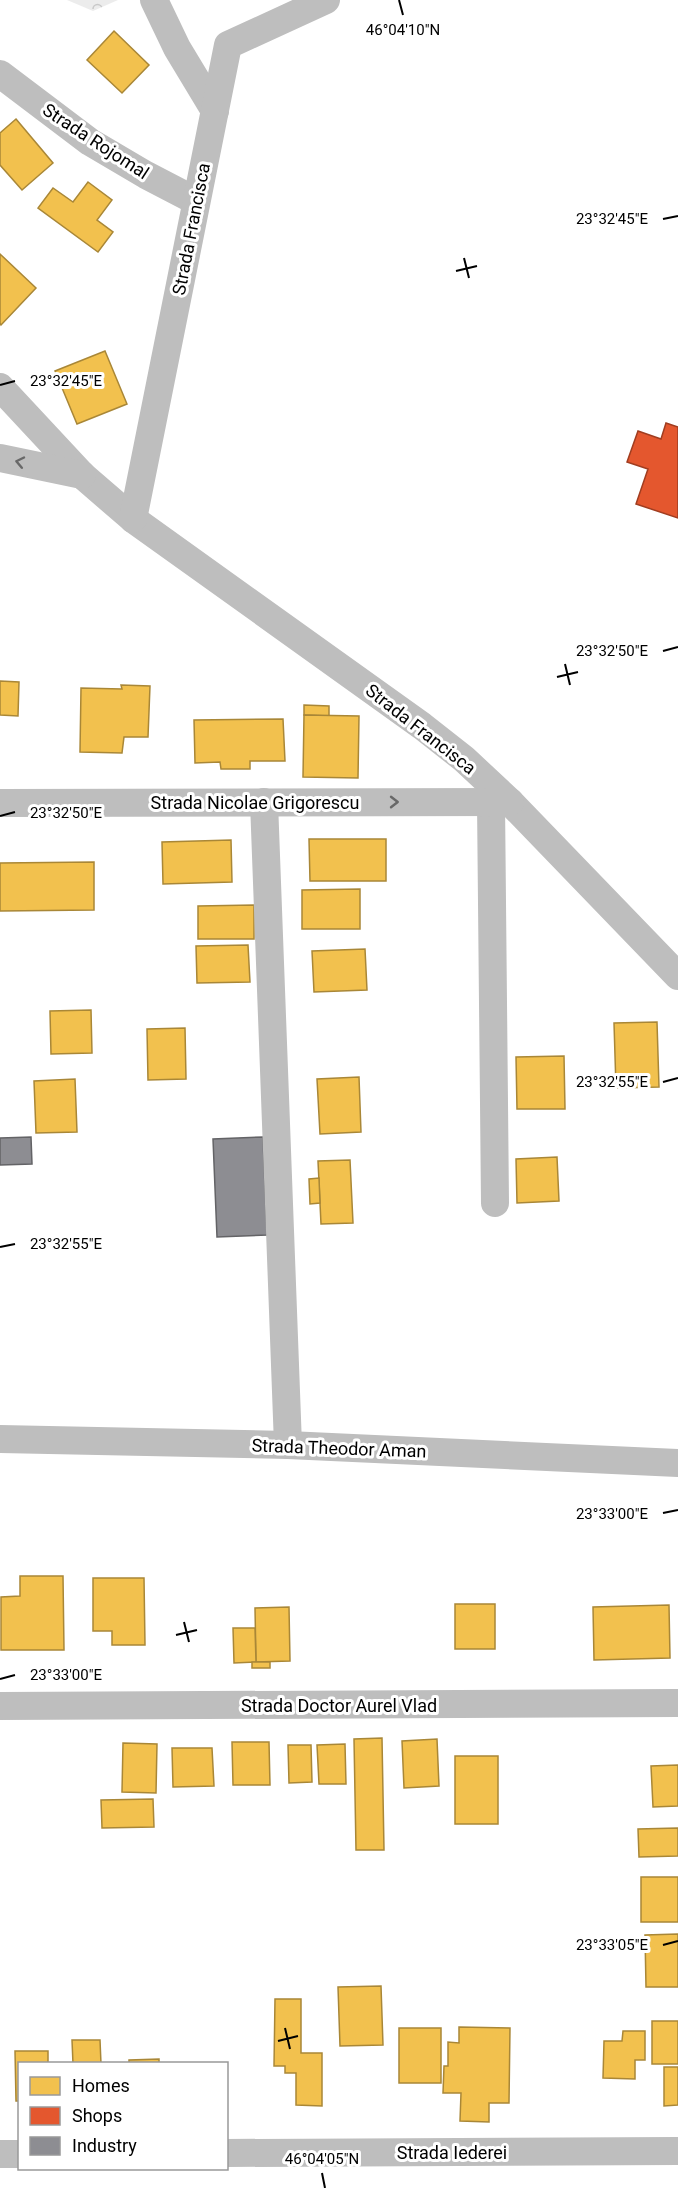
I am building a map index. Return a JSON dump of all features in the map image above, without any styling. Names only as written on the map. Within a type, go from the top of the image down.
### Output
[{"type":"street","points":[[154,0],[177,48],[215,111]]},
{"type":"street","name":"Strada Francisca","points":[[133,519],[228,45],[326,0]]},
{"type":"street","name":"Strada Rojomal","points":[[3,78],[90,142],[196,201]]},
{"type":"street","name":"Strada Francisca","points":[[0,387],[82,475],[133,519],[422,726],[464,759],[501,802],[678,976]]},
{"type":"street","points":[[0,458],[82,475]]},
{"type":"street","points":[[264,802],[288,1445]]},
{"type":"street","points":[[495,1203],[501,802]]},
{"type":"street","name":"Strada Nicolae Grigorescu","points":[[0,803],[501,802]]},
{"type":"street","name":"Strada Theodor Aman","points":[[0,1439],[288,1445],[678,1463]]},
{"type":"street","name":"Strada Doctor Aurel Vlad","points":[[0,1706],[678,1703]]},
{"type":"street","name":"Strada Iederei","points":[[228,2153],[678,2151]]},
{"type":"street","points":[[0,2154],[18,2154]]},
{"type":"green space","points":[[67,0],[118,0],[93,11]]},
{"type":"building: Homes","points":[[114,31],[149,65],[122,93],[87,60]]},
{"type":"building: Homes","points":[[16,119],[53,163],[22,190],[0,165],[0,133]]},
{"type":"building: Homes","points":[[88,182],[112,200],[97,220],[113,232],[98,252],[38,208],[53,188],[73,202]]},
{"type":"building: Homes","points":[[0,254],[36,288],[1,325],[0,323]]},
{"type":"building: Homes","points":[[105,351],[127,404],[77,424],[55,371]]},
{"type":"building: Homes","points":[[0,681],[19,682],[18,716],[0,715]]},
{"type":"building: Homes","points":[[121,685],[150,686],[148,737],[124,737],[122,753],[80,752],[81,688],[122,689]]},
{"type":"building: Homes","points":[[304,705],[329,706],[329,716],[304,715]]},
{"type":"building: Homes","points":[[304,715],[359,716],[358,778],[303,777]]},
{"type":"building: Homes","points":[[283,719],[285,761],[250,761],[250,769],[221,769],[220,762],[195,763],[194,720]]},
{"type":"building: Homes","points":[[309,839],[386,839],[386,881],[310,881]]},
{"type":"building: Homes","points":[[231,840],[232,882],[163,884],[162,842]]},
{"type":"building: Homes","points":[[94,862],[94,910],[0,911],[0,863]]},
{"type":"building: Homes","points":[[360,889],[360,929],[302,929],[302,890]]},
{"type":"building: Homes","points":[[254,905],[254,939],[198,939],[198,906]]},
{"type":"building: Homes","points":[[248,945],[250,982],[197,983],[196,946]]},
{"type":"building: Homes","points":[[365,949],[367,990],[314,992],[312,951]]},
{"type":"building: Homes","points":[[91,1010],[92,1053],[51,1054],[50,1011]]},
{"type":"building: Homes","points":[[657,1022],[659,1087],[616,1088],[614,1023]]},
{"type":"building: Homes","points":[[185,1028],[186,1079],[148,1080],[147,1029]]},
{"type":"building: Homes","points":[[564,1056],[565,1109],[517,1109],[516,1057]]},
{"type":"building: Homes","points":[[359,1077],[361,1132],[320,1134],[317,1079]]},
{"type":"building: Homes","points":[[75,1079],[77,1132],[36,1133],[34,1081]]},
{"type":"building: Homes","points":[[557,1157],[559,1201],[517,1203],[516,1159]]},
{"type":"building: Homes","points":[[350,1160],[353,1223],[321,1224],[318,1161]]},
{"type":"building: Homes","points":[[319,1178],[320,1203],[310,1204],[309,1179]]},
{"type":"building: Homes","points":[[20,1576],[63,1576],[64,1650],[1,1650],[1,1597],[20,1596]]},
{"type":"building: Homes","points":[[93,1578],[144,1578],[145,1645],[112,1645],[112,1631],[93,1631]]},
{"type":"building: Homes","points":[[455,1604],[495,1604],[495,1649],[455,1649]]},
{"type":"building: Homes","points":[[669,1605],[670,1658],[594,1660],[593,1607]]},
{"type":"building: Homes","points":[[289,1607],[290,1661],[256,1662],[255,1608]]},
{"type":"building: Homes","points":[[233,1628],[255,1628],[256,1662],[234,1663]]},
{"type":"building: Homes","points":[[252,1662],[270,1662],[270,1668],[252,1668]]},
{"type":"building: Homes","points":[[382,1738],[384,1850],[356,1850],[354,1739]]},
{"type":"building: Homes","points":[[437,1739],[439,1786],[404,1788],[402,1741]]},
{"type":"building: Homes","points":[[232,1742],[269,1742],[270,1785],[233,1785]]},
{"type":"building: Homes","points":[[123,1743],[157,1744],[156,1793],[122,1792]]},
{"type":"building: Homes","points":[[345,1744],[346,1784],[319,1784],[317,1745]]},
{"type":"building: Homes","points":[[288,1745],[311,1745],[312,1782],[289,1783]]},
{"type":"building: Homes","points":[[172,1748],[212,1748],[214,1786],[173,1787]]},
{"type":"building: Homes","points":[[455,1756],[498,1756],[498,1824],[455,1824]]},
{"type":"building: Homes","points":[[678,1765],[678,1806],[653,1807],[651,1766]]},
{"type":"building: Homes","points":[[153,1799],[154,1827],[102,1828],[101,1800]]},
{"type":"building: Homes","points":[[678,1828],[678,1856],[639,1857],[638,1829]]},
{"type":"building: Homes","points":[[641,1877],[678,1877],[678,1922],[641,1922]]},
{"type":"building: Homes","points":[[678,1934],[678,1987],[646,1987],[645,1935]]},
{"type":"building: Homes","points":[[381,1986],[383,2045],[340,2046],[338,1987]]},
{"type":"building: Homes","points":[[275,1999],[301,1999],[301,2053],[322,2053],[322,2106],[296,2105],[296,2073],[285,2073],[285,2066],[274,2066]]},
{"type":"building: Homes","points":[[652,2021],[678,2021],[678,2064],[652,2064]]},
{"type":"building: Homes","points":[[459,2027],[510,2028],[509,2103],[489,2103],[489,2122],[460,2121],[461,2093],[443,2093],[444,2066],[448,2066],[448,2042],[459,2043]]},
{"type":"building: Homes","points":[[399,2028],[441,2028],[441,2083],[399,2083]]},
{"type":"building: Homes","points":[[623,2031],[645,2031],[645,2060],[635,2060],[635,2079],[603,2078],[604,2041],[622,2041]]},
{"type":"building: Homes","points":[[72,2040],[100,2040],[101,2062],[73,2062]]},
{"type":"building: Homes","points":[[15,2051],[48,2051],[48,2062],[18,2062],[18,2101],[16,2101]]},
{"type":"building: Homes","points":[[159,2059],[159,2062],[129,2062],[129,2060]]},
{"type":"building: Homes","points":[[664,2067],[678,2067],[678,2105],[664,2106]]},
{"type":"building: Shops","points":[[666,423],[678,427],[678,518],[636,504],[648,469],[627,462],[638,431],[661,439]]},
{"type":"building: Industry","points":[[31,1137],[32,1164],[0,1165],[0,1138]]},
{"type":"building: Industry","points":[[263,1137],[267,1235],[217,1237],[213,1139]]}]
